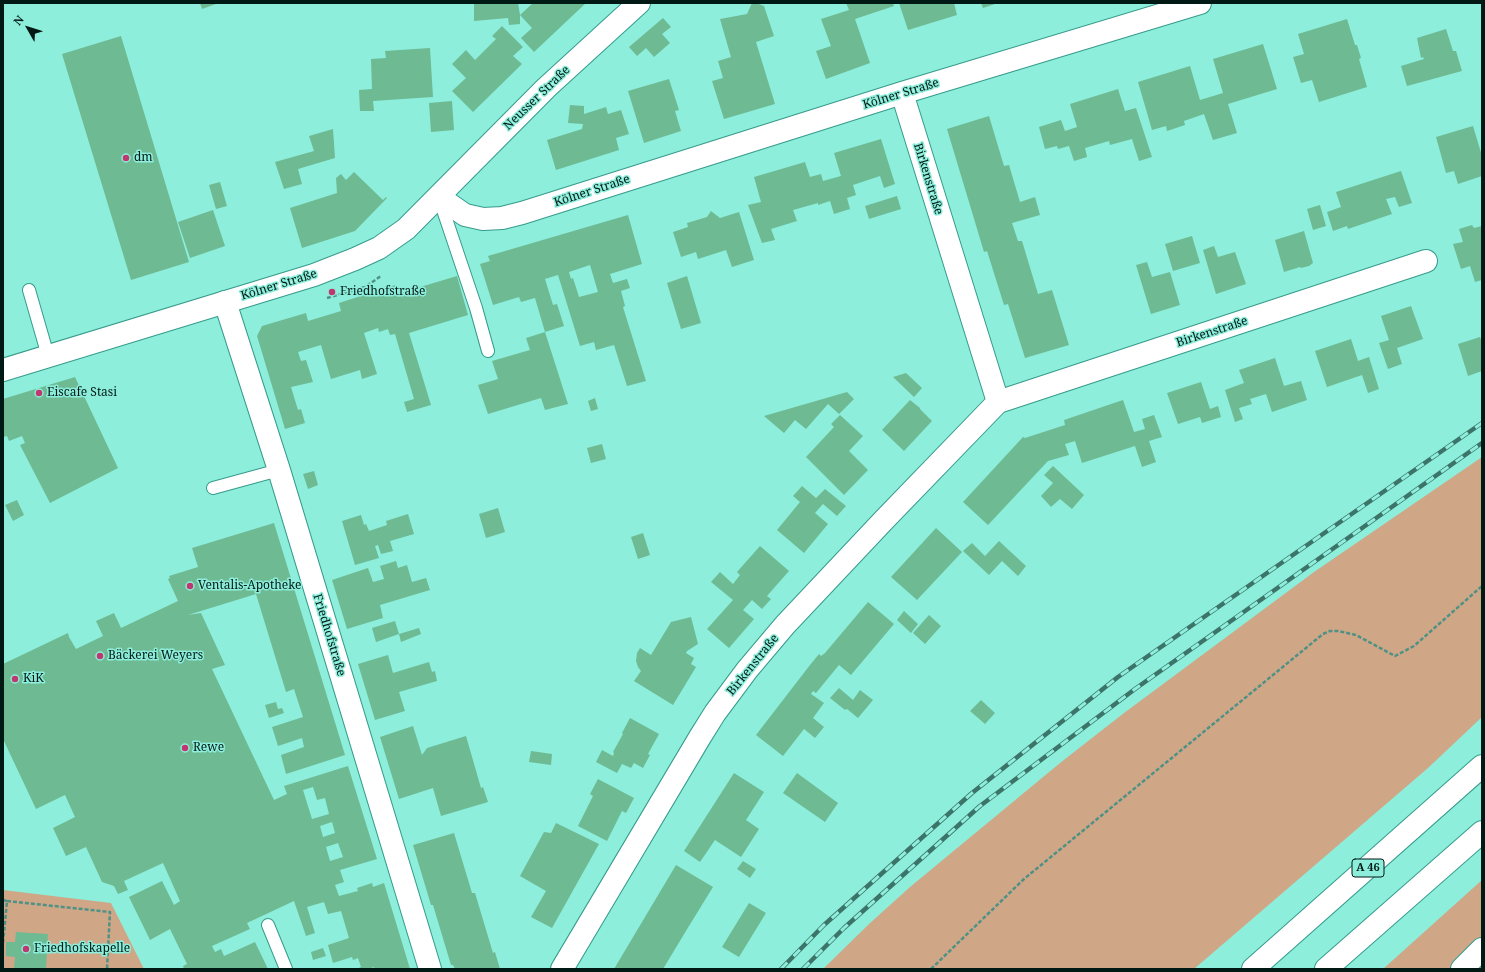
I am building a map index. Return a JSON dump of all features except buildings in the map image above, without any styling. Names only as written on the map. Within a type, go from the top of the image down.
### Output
[{"type":"main road","name":"Neusser Straße","points":[[439,197],[546,88],[639,3]]},
{"type":"main road","name":"Kölner Straße","points":[[3,370],[314,275],[370,252],[406,229],[439,197],[465,215],[483,219],[502,218],[522,213],[902,93],[1200,3]]},
{"type":"main road","name":"Birkenstraße","points":[[902,93],[998,402]]},
{"type":"main road","name":"Birkenstraße","points":[[562,969],[700,737],[747,670],[785,625],[998,402],[1426,262]]},
{"type":"main road","name":"Friedhofstraße","points":[[225,302],[279,470],[430,969]]},
{"type":"main road","name":"A 46","points":[[1252,969],[1482,766]]},
{"type":"main road","points":[[1326,969],[1482,832]]},
{"type":"main road","points":[[1462,969],[1482,950]]},
{"type":"lane","points":[[439,197],[476,308],[488,351]]},
{"type":"lane","points":[[29,290],[48,356]]},
{"type":"lane","points":[[213,488],[279,470]]},
{"type":"lane","points":[[268,925],[286,969]]},
{"type":"path","points":[[932,969],[1024,879],[1323,634],[1330,631],[1338,631],[1356,635],[1396,656],[1414,646],[1482,586]]},
{"type":"path","points":[[3,900],[110,912],[107,969]]},
{"type":"path","points":[[3,943],[7,901]]},
{"type":"shaded area","points":[[1482,457],[1482,717],[1428,768],[1194,969],[823,969],[910,887],[1060,763],[1124,713],[1314,572]]},
{"type":"shaded area","points":[[1482,880],[1482,969],[1383,969]]},
{"type":"shaded area","points":[[3,890],[111,903],[144,969],[3,969]]},
{"type":"railway","points":[[781,969],[824,925],[972,793],[1118,677],[1482,423]]},
{"type":"railway","points":[[803,969],[844,928],[980,806],[1135,689],[1482,443]]},
{"type":"place","name":"dm","points":[[126,158]]},
{"type":"place","name":"Friedhofstraße","points":[[332,292]]},
{"type":"place","name":"Eiscafe Stasi","points":[[39,393]]},
{"type":"place","name":"Ventalis-Apotheke","points":[[190,586]]},
{"type":"place","name":"Bäckerei Weyers","points":[[100,656]]},
{"type":"place","name":"KiK","points":[[15,679]]},
{"type":"place","name":"Rewe","points":[[185,748]]},
{"type":"place","name":"Friedhofskapelle","points":[[26,949]]}]
